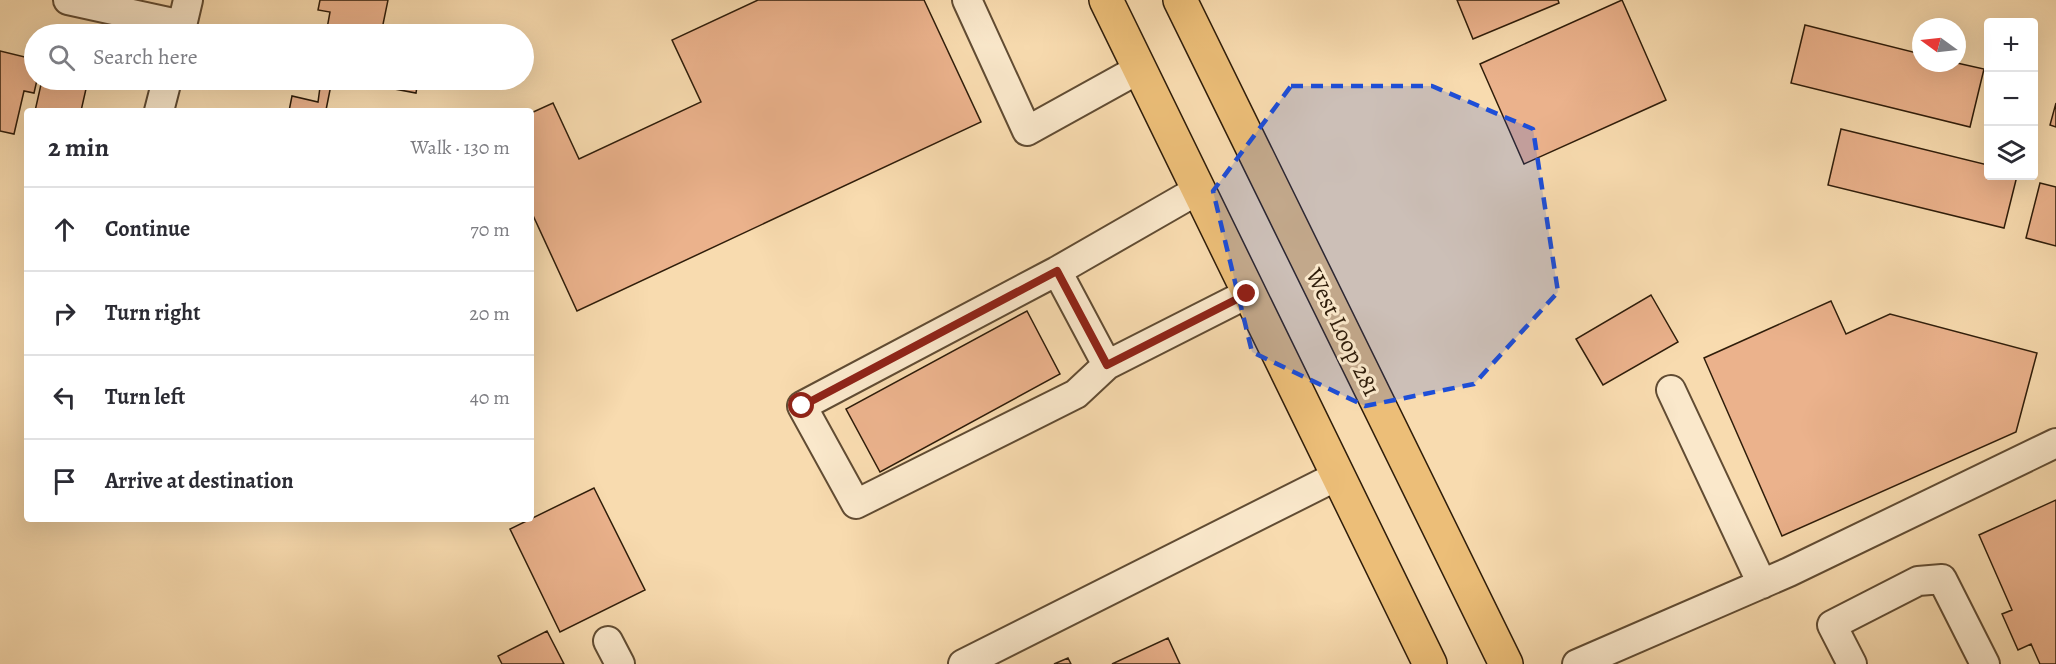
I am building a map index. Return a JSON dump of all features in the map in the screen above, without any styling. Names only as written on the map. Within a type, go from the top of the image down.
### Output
[{"type":"highway","points":[[1106,0],[1247,294],[1430,664]]},
{"type":"highway","name":"West Loop 281","points":[[1180,0],[1506,664]]},
{"type":"street","points":[[68,0],[183,20]]},
{"type":"street","points":[[967,0],[1027,131],[1139,69]]},
{"type":"street","points":[[160,108],[164,90]]},
{"type":"street","points":[[1198,190],[1057,271],[802,406],[856,504],[1076,394],[1107,365],[1247,294]]},
{"type":"street","points":[[1057,271],[1107,365]]},
{"type":"street","points":[[1671,390],[1762,584]]},
{"type":"street","points":[[1577,664],[1762,584],[2056,443]]},
{"type":"street","points":[[963,664],[1337,476]]},
{"type":"street","points":[[1852,664],[1832,625],[1918,581],[1942,579],[1985,664]]},
{"type":"highlighted area","points":[[1291,86],[1432,86],[1533,129],[1558,292],[1474,384],[1365,406],[1252,352],[1213,191]]},
{"type":"building","points":[[320,0],[388,0],[383,24],[328,24],[330,12],[318,10]]},
{"type":"building","points":[[758,0],[924,0],[981,122],[577,311],[534,218],[534,112],[553,103],[579,159],[701,102],[672,40]]},
{"type":"building","points":[[1457,0],[1558,0],[1559,3],[1473,39]]},
{"type":"building","points":[[1622,0],[1666,100],[1524,164],[1480,64]]},
{"type":"building","points":[[1805,25],[1912,52],[1912,72],[1966,72],[1966,65],[1984,69],[1970,127],[1791,83]]},
{"type":"building","points":[[0,51],[24,57],[24,90],[35,90],[34,93],[24,91],[14,134],[0,131]]},
{"type":"building","points":[[40,90],[86,90],[82,108],[36,108]]},
{"type":"building","points":[[320,90],[330,90],[326,108],[290,108],[292,96],[318,102]]},
{"type":"building","points":[[400,90],[416,90],[416,93]]},
{"type":"building","points":[[2056,103],[2056,127],[2050,125]]},
{"type":"building","points":[[1841,129],[1984,164],[1984,180],[2016,180],[2004,228],[1828,185]]},
{"type":"building","points":[[2040,183],[2056,187],[2056,246],[2026,238]]},
{"type":"building","points":[[1651,295],[1678,342],[1603,385],[1576,339]]},
{"type":"building","points":[[1831,301],[1846,334],[1890,314],[2037,353],[2016,432],[1782,536],[1704,358]]},
{"type":"building","points":[[1027,311],[1060,374],[880,472],[846,409]]},
{"type":"building","points":[[594,488],[645,590],[560,632],[510,529],[524,522],[534,522],[534,517]]},
{"type":"building","points":[[2056,500],[2056,664],[2040,664],[2031,644],[2018,650],[2002,614],[2012,610],[1979,535]]},
{"type":"building","points":[[547,631],[564,664],[502,664],[498,656]]},
{"type":"building","points":[[1168,638],[1180,664],[1112,664]]},
{"type":"building","points":[[1068,658],[1071,664],[1054,664]]},
{"type":"route","points":[[802,406],[1057,271],[1107,365],[1247,294]]}]
